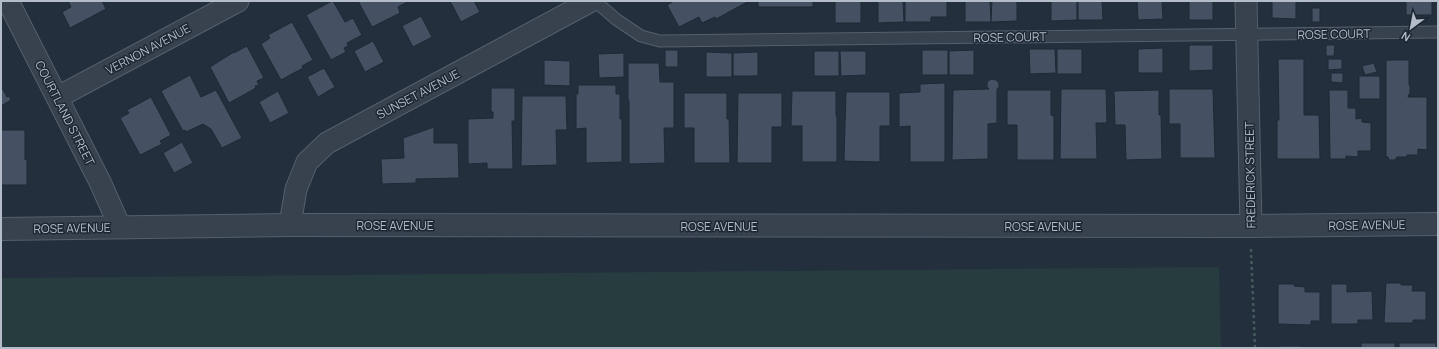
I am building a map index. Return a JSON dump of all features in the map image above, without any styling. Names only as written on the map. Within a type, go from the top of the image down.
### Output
[{"type":"street","name":"VERNON AVENUE","points":[[58,98],[238,1]]},
{"type":"street","name":"SUNSET AVENUE","points":[[290,225],[296,189],[308,162],[327,143],[591,1]]},
{"type":"street","name":"FREDERICK STREET","points":[[1246,1],[1251,226]]},
{"type":"street","name":"COURTLAND STREET","points":[[7,9],[58,98],[100,182],[120,227]]},
{"type":"street","name":"ROSE AVENUE","points":[[1,229],[290,225],[1251,226],[1438,224]]},
{"type":"lane","name":"ROSE COURT","points":[[595,1],[617,20],[641,36],[660,41],[1438,32]]},
{"type":"path","name":"FREDERICK STREET","points":[[1251,226],[1251,270],[1255,348]]},
{"type":"green space","points":[[1219,267],[1221,348],[1,348],[1,278]]},
{"type":"building","points":[[68,1],[102,1],[106,9],[70,28],[62,12],[71,7]]},
{"type":"building","points":[[332,1],[345,22],[353,18],[362,35],[347,43],[348,46],[344,48],[346,52],[331,60],[306,15]]},
{"type":"building","points":[[358,1],[407,2],[398,7],[400,13],[372,27]]},
{"type":"building","points":[[450,1],[474,1],[480,12],[461,22]]},
{"type":"building","points":[[674,1],[749,1],[716,19],[715,17],[702,23],[699,17],[679,27],[667,5]]},
{"type":"building","points":[[758,1],[813,1],[813,7],[758,7]]},
{"type":"building","points":[[835,1],[861,1],[861,23],[835,23]]},
{"type":"building","points":[[878,1],[903,1],[904,22],[878,23]]},
{"type":"building","points":[[905,1],[947,1],[947,17],[931,17],[931,22],[905,22]]},
{"type":"building","points":[[965,1],[990,1],[991,22],[965,22]]},
{"type":"building","points":[[992,1],[1017,1],[1017,21],[991,22]]},
{"type":"building","points":[[1051,1],[1077,1],[1077,20],[1051,21]]},
{"type":"building","points":[[1078,1],[1102,1],[1103,20],[1078,20]]},
{"type":"building","points":[[1137,1],[1162,1],[1163,19],[1138,20]]},
{"type":"building","points":[[1189,1],[1213,1],[1213,20],[1189,20]]},
{"type":"building","points":[[1272,1],[1296,1],[1296,19],[1272,18]]},
{"type":"building","points":[[1406,1],[1432,1],[1432,15],[1406,15]]},
{"type":"building","points":[[1312,8],[1320,8],[1320,22],[1312,22]]},
{"type":"building","points":[[421,16],[432,37],[413,47],[402,26]]},
{"type":"building","points":[[292,22],[313,60],[302,66],[303,68],[281,80],[261,44],[270,38],[268,35]]},
{"type":"building","points":[[373,41],[384,62],[365,72],[354,51]]},
{"type":"building","points":[[1189,45],[1213,45],[1213,70],[1189,71]]},
{"type":"building","points":[[1326,45],[1335,45],[1334,56],[1326,56]]},
{"type":"building","points":[[247,46],[264,78],[257,81],[259,85],[255,86],[256,88],[229,103],[210,67]]},
{"type":"building","points":[[1163,48],[1163,73],[1138,73],[1138,49]]},
{"type":"building","points":[[1029,49],[1055,49],[1056,73],[1030,74]]},
{"type":"building","points":[[1057,49],[1082,49],[1082,74],[1057,74]]},
{"type":"building","points":[[665,50],[678,50],[678,67],[665,67]]},
{"type":"building","points":[[922,50],[948,50],[948,75],[922,75]]},
{"type":"building","points":[[974,50],[974,75],[949,75],[949,51]]},
{"type":"building","points":[[814,51],[839,51],[839,76],[814,76]]},
{"type":"building","points":[[840,51],[866,51],[866,75],[841,76]]},
{"type":"building","points":[[706,52],[732,53],[732,77],[706,77]]},
{"type":"building","points":[[758,52],[758,76],[733,76],[733,53]]},
{"type":"building","points":[[624,53],[624,77],[599,78],[598,54]]},
{"type":"building","points":[[1278,59],[1304,59],[1304,115],[1319,115],[1320,159],[1277,159],[1277,120],[1279,120]]},
{"type":"building","points":[[1328,59],[1342,59],[1342,69],[1328,70]]},
{"type":"building","points":[[544,60],[570,61],[570,86],[544,85]]},
{"type":"building","points":[[1386,60],[1409,60],[1410,94],[1408,97],[1427,97],[1427,150],[1418,149],[1418,155],[1397,157],[1395,160],[1389,160],[1388,157],[1386,157]]},
{"type":"building","points":[[628,63],[659,63],[660,82],[674,82],[674,128],[664,128],[665,163],[629,164]]},
{"type":"building","points":[[1374,63],[1377,72],[1365,75],[1362,66]]},
{"type":"building","points":[[324,68],[335,87],[318,97],[307,77]]},
{"type":"building","points":[[1331,73],[1343,73],[1343,83],[1331,82]]},
{"type":"building","points":[[190,75],[201,97],[216,90],[242,138],[222,148],[211,129],[203,124],[186,132],[185,130],[183,131],[161,91]]},
{"type":"building","points":[[1359,76],[1380,76],[1380,99],[1359,99]]},
{"type":"building","points":[[991,79],[996,80],[999,83],[999,88],[997,89],[997,123],[988,124],[988,159],[952,160],[953,90],[989,89],[987,87],[987,82]]},
{"type":"building","points":[[945,83],[945,162],[910,162],[910,126],[899,127],[899,93],[920,92],[920,84]]},
{"type":"building","points":[[578,85],[616,85],[616,94],[620,94],[620,119],[622,119],[622,162],[586,163],[586,128],[576,129],[576,94],[578,94]]},
{"type":"building","points":[[1,86],[7,97],[9,96],[11,100],[1,106]]},
{"type":"building","points":[[491,88],[515,88],[515,121],[512,121],[513,169],[487,169],[487,163],[468,164],[468,119],[493,118],[493,112],[491,112]]},
{"type":"building","points":[[1061,89],[1106,89],[1107,123],[1096,123],[1097,159],[1060,159]]},
{"type":"building","points":[[1169,89],[1213,89],[1215,158],[1180,158],[1180,124],[1169,124]]},
{"type":"building","points":[[1007,90],[1051,90],[1051,115],[1054,116],[1054,160],[1017,160],[1017,125],[1007,125]]},
{"type":"building","points":[[1159,90],[1162,159],[1126,160],[1125,125],[1115,125],[1114,91]]},
{"type":"building","points":[[1329,90],[1348,90],[1348,108],[1356,108],[1356,119],[1362,118],[1362,122],[1371,123],[1371,151],[1358,151],[1358,157],[1346,156],[1346,159],[1330,159]]},
{"type":"building","points":[[278,91],[289,113],[270,123],[259,102]]},
{"type":"building","points":[[792,91],[836,91],[837,162],[802,162],[802,126],[791,126]]},
{"type":"building","points":[[846,92],[890,92],[890,126],[880,126],[880,162],[844,161]]},
{"type":"building","points":[[684,93],[727,93],[730,163],[694,163],[694,128],[684,128]]},
{"type":"building","points":[[738,93],[782,93],[782,127],[772,127],[772,163],[737,163]]},
{"type":"building","points":[[522,96],[566,96],[567,130],[556,130],[557,165],[521,166]]},
{"type":"building","points":[[151,97],[171,135],[160,141],[162,144],[140,155],[120,118],[129,113],[127,110]]},
{"type":"building","points":[[434,127],[434,143],[458,143],[459,178],[416,179],[416,183],[382,184],[381,159],[404,158],[403,138]]},
{"type":"building","points":[[1,130],[25,130],[27,185],[1,185]]},
{"type":"building","points":[[182,142],[193,163],[174,173],[163,153]]},
{"type":"building","points":[[1386,283],[1413,285],[1412,291],[1426,291],[1426,320],[1413,320],[1413,323],[1384,323]]},
{"type":"building","points":[[1278,284],[1295,284],[1294,286],[1305,287],[1305,292],[1320,292],[1320,321],[1311,321],[1311,325],[1278,324]]},
{"type":"building","points":[[1331,284],[1347,284],[1347,292],[1372,291],[1373,320],[1358,320],[1358,324],[1331,324]]},
{"type":"building","points":[[1361,343],[1395,343],[1395,348],[1361,348]]},
{"type":"building","points":[[1399,343],[1436,343],[1436,348],[1399,348]]},
{"type":"building","points":[[1279,346],[1302,346],[1302,348],[1279,348]]}]
